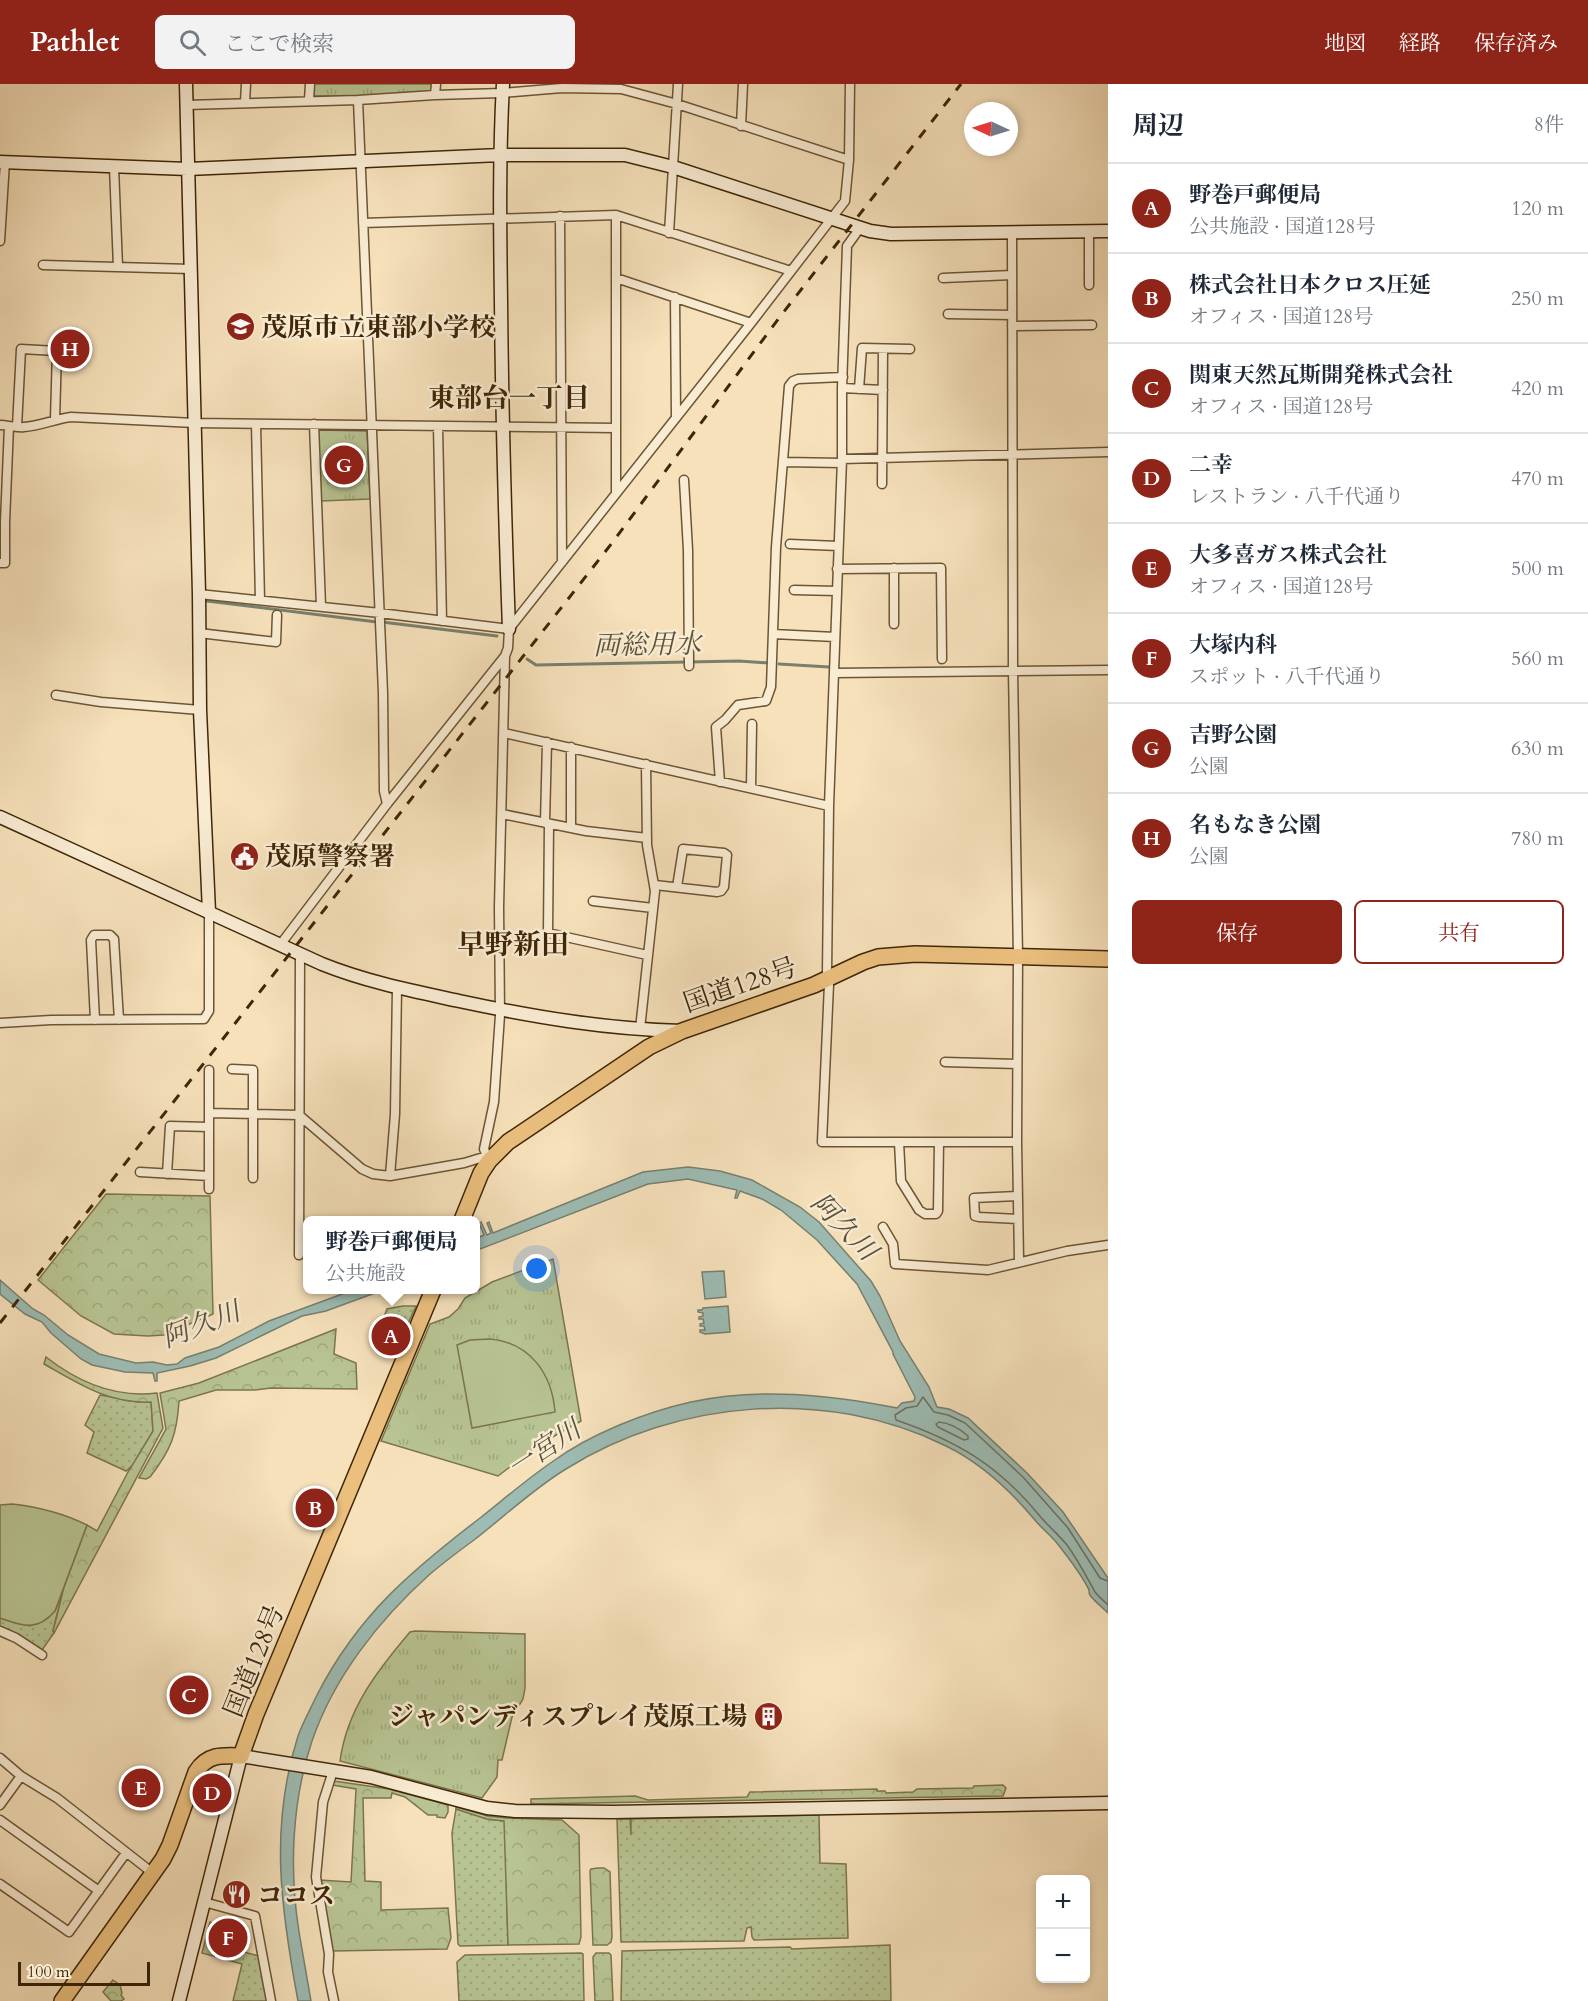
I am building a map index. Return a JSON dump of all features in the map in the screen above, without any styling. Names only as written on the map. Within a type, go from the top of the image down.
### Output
[{"type":"highway","name":"国道128号","points":[[464,1216],[488,1159],[508,1142],[649,1047],[682,1031],[799,990],[856,964],[878,957],[896,955],[1018,956],[1108,959]]},
{"type":"highway","name":"国道128号","points":[[62,2001],[154,1874],[171,1845],[196,1772],[202,1763],[217,1756],[242,1756],[256,1714],[431,1294]]},
{"type":"street","points":[[0,1023],[201,1020],[207,1016],[209,1011],[209,912],[200,710],[186,84]]},
{"type":"street","points":[[245,102],[246,84]]},
{"type":"street","points":[[309,100],[310,84]]},
{"type":"street","points":[[435,94],[436,84]]},
{"type":"street","points":[[669,233],[678,84]]},
{"type":"street","points":[[741,126],[743,84]]},
{"type":"street","points":[[508,629],[845,201],[849,160],[850,84]]},
{"type":"street","points":[[186,105],[358,99],[562,86],[621,86],[849,160]]},
{"type":"street","points":[[280,945],[387,804],[505,656],[508,648],[502,426],[500,219],[503,89]]},
{"type":"street","points":[[358,99],[380,612],[384,791],[387,804]]},
{"type":"street","points":[[0,241],[2,162],[188,169],[500,155],[625,155],[673,167],[860,228],[891,234],[1108,231]]},
{"type":"street","points":[[114,167],[118,267]]},
{"type":"street","points":[[363,223],[616,215],[791,271]]},
{"type":"street","points":[[616,215],[616,493]]},
{"type":"street","points":[[560,216],[562,562]]},
{"type":"street","points":[[860,228],[847,246],[842,461],[829,806],[828,978],[822,1142],[1017,1142]]},
{"type":"street","points":[[1089,231],[1089,285]]},
{"type":"street","points":[[1012,232],[1013,671],[1018,956],[1019,1261]]},
{"type":"street","points":[[43,265],[191,270]]},
{"type":"street","points":[[943,278],[1012,275]]},
{"type":"street","points":[[616,278],[751,323]]},
{"type":"street","points":[[675,297],[676,417]]},
{"type":"street","points":[[948,314],[1012,315]]},
{"type":"street","points":[[1012,326],[1092,325]]},
{"type":"street","points":[[859,389],[862,348],[910,349]]},
{"type":"street","points":[[0,563],[5,563],[2,522],[9,426],[21,349],[57,351],[55,419]]},
{"type":"street","points":[[882,484],[883,349]]},
{"type":"street","points":[[720,782],[716,727],[738,705],[766,701],[771,687],[780,485],[784,462],[789,386],[793,381],[798,380],[843,377]]},
{"type":"street","points":[[842,388],[883,390]]},
{"type":"street","points":[[9,426],[45,423],[71,417],[195,423],[616,428]]},
{"type":"street","points":[[256,424],[260,600]]},
{"type":"street","points":[[314,424],[321,606]]},
{"type":"street","points":[[438,426],[442,621]]},
{"type":"street","points":[[784,462],[842,461],[882,457],[1108,452]]},
{"type":"street","points":[[684,480],[688,550],[689,663]]},
{"type":"street","points":[[790,544],[838,546]]},
{"type":"street","points":[[837,568],[941,568],[942,659]]},
{"type":"street","points":[[894,568],[894,624]]},
{"type":"street","points":[[794,590],[837,591]]},
{"type":"street","points":[[199,594],[380,612],[508,629]]},
{"type":"street","points":[[199,633],[276,642],[277,615]]},
{"type":"street","points":[[773,634],[835,637]]},
{"type":"street","points":[[209,1113],[299,1115],[362,1169],[373,1174],[390,1176],[488,1159],[484,1149],[494,1102],[500,1010],[499,907],[505,656]]},
{"type":"street","points":[[834,673],[1108,670]]},
{"type":"street","points":[[57,695],[111,703],[200,710]]},
{"type":"street","points":[[751,788],[752,724]]},
{"type":"street","points":[[504,733],[829,806]]},
{"type":"street","points":[[547,742],[548,933],[647,955]]},
{"type":"street","points":[[570,828],[572,747]]},
{"type":"street","points":[[640,1029],[655,885],[647,838],[646,764]]},
{"type":"street","points":[[502,814],[570,828],[647,838]]},
{"type":"street","points":[[0,817],[346,974],[397,988],[548,1019],[682,1031]]},
{"type":"street","points":[[655,885],[677,887],[721,891],[724,886],[727,855],[683,849],[677,887]]},
{"type":"street","points":[[593,901],[653,908]]},
{"type":"street","points":[[94,1020],[91,940],[94,935],[110,935],[114,939],[118,1020]]},
{"type":"street","points":[[299,1255],[300,954]]},
{"type":"street","points":[[390,1176],[395,1114],[397,988]]},
{"type":"street","points":[[945,1062],[1017,1064]]},
{"type":"street","points":[[232,1069],[253,1070],[253,1178]]},
{"type":"street","points":[[209,1070],[209,1189]]},
{"type":"street","points":[[167,1174],[170,1126],[209,1127]]},
{"type":"street","points":[[899,1142],[901,1181],[919,1210],[925,1214],[936,1214],[938,1210],[939,1142]]},
{"type":"street","points":[[140,1172],[210,1176]]},
{"type":"street","points":[[1017,1196],[974,1198],[975,1216],[979,1218],[1018,1219]]},
{"type":"street","points":[[883,1227],[894,1244],[894,1269],[988,1270],[1067,1251],[1108,1245]]},
{"type":"street","points":[[0,1630],[42,1655]]},
{"type":"street","points":[[178,2001],[242,1756],[380,1779],[487,1808],[526,1812],[1108,1803]]},
{"type":"street","points":[[0,1758],[21,1776],[57,1798],[154,1874]]},
{"type":"street","points":[[331,1770],[323,1802],[316,1877],[329,1954],[328,1972],[333,2001]]},
{"type":"street","points":[[0,1805],[21,1776]]},
{"type":"street","points":[[0,1820],[99,1891]]},
{"type":"street","points":[[0,1884],[69,1932],[126,1853]]},
{"type":"street","points":[[204,1902],[255,1916],[270,2001]]},
{"type":"green space","points":[[313,84],[433,84],[432,92],[312,96]]},
{"type":"green space","points":[[59,341],[82,343],[82,357],[59,355]]},
{"type":"green space","points":[[318,430],[367,431],[370,499],[321,501]]},
{"type":"green space","points":[[106,1194],[210,1196],[213,1314],[164,1335],[114,1334],[81,1316],[38,1280]]},
{"type":"green space","points":[[553,1259],[581,1421],[540,1444],[498,1476],[381,1441],[430,1324],[449,1317],[465,1298],[472,1294],[480,1294],[480,1289],[492,1282]]},
{"type":"green space","points":[[416,1306],[404,1332],[382,1322],[387,1309]]},
{"type":"green space","points":[[336,1329],[334,1354],[356,1363],[357,1389],[216,1390],[179,1401],[177,1423],[168,1450],[150,1477],[139,1478],[166,1429],[160,1393],[199,1383]]},
{"type":"green space","points":[[489,1339],[516,1346],[536,1362],[549,1385],[555,1412],[472,1428],[457,1345],[470,1340]]},
{"type":"green space","points":[[46,1357],[71,1374],[98,1387],[127,1393],[157,1393],[163,1428],[54,1633],[64,1587],[87,1525],[97,1531],[153,1431],[151,1402],[121,1400],[95,1391],[44,1364]]},
{"type":"green space","points":[[100,1395],[138,1402],[151,1401],[153,1431],[134,1464],[126,1471],[87,1453],[94,1432],[85,1425]]},
{"type":"green space","points":[[12,1504],[51,1511],[87,1525],[55,1611],[36,1625],[23,1625],[0,1618],[0,1505]]},
{"type":"green space","points":[[64,1587],[54,1633],[42,1650],[20,1635],[0,1626],[0,1618],[30,1626],[55,1611]]},
{"type":"green space","points":[[410,1632],[525,1634],[523,1699],[512,1717],[502,1760],[498,1760],[497,1777],[482,1798],[340,1761],[349,1724],[365,1692]]},
{"type":"green space","points":[[334,1781],[389,1789],[448,1805],[445,1818],[428,1815],[405,1797],[392,1793],[391,1798],[363,1798],[365,1881],[381,1882],[381,1910],[448,1908],[451,1938],[447,1949],[332,1951],[320,1880],[351,1882],[356,1789],[332,1785]]},
{"type":"green space","points":[[1003,1785],[1006,1788],[1003,1796],[531,1804],[531,1799],[635,1796],[648,1800],[747,1797],[750,1792],[877,1789],[877,1791],[886,1793],[913,1792],[917,1789]]},
{"type":"green space","points":[[456,1807],[488,1816],[562,1820],[579,1835],[581,1937],[579,1944],[508,1945],[504,1821],[487,1819],[456,1809]]},
{"type":"green space","points":[[456,1809],[487,1819],[505,1821],[508,1945],[460,1946],[458,1944],[452,1833]]},
{"type":"green space","points":[[819,1815],[820,1863],[846,1864],[848,1938],[754,1940],[751,1927],[747,1928],[744,1941],[621,1942],[617,1819],[630,1819],[631,1835],[631,1819]]},
{"type":"green space","points":[[604,1868],[610,1872],[612,1937],[611,1942],[607,1945],[593,1945],[590,1871]]},
{"type":"green space","points":[[210,1922],[216,1924],[211,1943],[259,1956],[268,2001],[233,2001],[242,1964],[202,1953]]},
{"type":"green space","points":[[890,1945],[891,2001],[621,2001],[622,1951],[790,1947],[792,1949]]},
{"type":"green space","points":[[596,1953],[611,1955],[613,2001],[595,2001],[593,1957]]},
{"type":"green space","points":[[583,1954],[584,2001],[459,2001],[457,1962],[465,1955]]},
{"type":"green space","points":[[113,1980],[120,1985],[124,1999],[121,2001],[111,2001],[103,1992]]},
{"type":"water","name":"一宮川","points":[[688,1167],[720,1171],[752,1180],[800,1207],[819,1222],[871,1281],[900,1341],[929,1387],[937,1407],[949,1409],[968,1418],[1027,1473],[1063,1512],[1108,1578],[1108,1613],[1090,1595],[1083,1579],[1057,1543],[1015,1497],[994,1478],[959,1453],[900,1427],[852,1415],[803,1409],[753,1409],[704,1415],[656,1428],[610,1445],[542,1485],[429,1575],[376,1630],[333,1694],[312,1741],[296,1811],[294,1884],[299,1932],[311,2001],[298,2001],[287,1934],[281,1868],[283,1803],[289,1770],[298,1736],[317,1695],[350,1641],[388,1596],[431,1557],[543,1469],[583,1442],[637,1418],[691,1402],[742,1395],[820,1396],[897,1408],[902,1403],[914,1401],[915,1397],[857,1284],[817,1240],[781,1210],[762,1199],[740,1191],[735,1198],[737,1190],[688,1179],[648,1184],[480,1249],[480,1237],[484,1235],[481,1222],[487,1235],[491,1233],[487,1223],[489,1222],[493,1233],[643,1172]]},
{"type":"water","points":[[724,1271],[726,1297],[705,1299],[702,1272]]},
{"type":"water","points":[[0,1280],[33,1309],[99,1354],[136,1363],[153,1362],[167,1365],[177,1364],[185,1358],[219,1347],[269,1321],[342,1294],[372,1294],[326,1311],[302,1316],[216,1358],[157,1373],[157,1381],[155,1381],[153,1373],[125,1372],[92,1365],[81,1359],[42,1322],[25,1314],[0,1294]]},
{"type":"water","points":[[728,1306],[730,1332],[705,1334],[700,1332],[700,1330],[705,1330],[704,1326],[700,1326],[704,1323],[703,1319],[699,1319],[703,1313],[698,1310]]},
{"type":"waterway","name":"両総用水","points":[[207,601],[377,622]]},
{"type":"waterway","name":"両総用水","points":[[382,622],[497,636]]},
{"type":"waterway","name":"両総用水","points":[[527,659],[536,665],[739,661],[769,663]]},
{"type":"waterway","name":"両総用水","points":[[779,664],[829,667]]},
{"type":"railway","points":[[0,1323],[612,543],[779,318],[961,84]]},
{"type":"place","name":"茂原市立東部小学校","points":[[240,327]]},
{"type":"place","name":"名もなき公園","points":[[70,349]]},
{"type":"place","name":"吉野公園","points":[[344,465]]},
{"type":"place","name":"茂原警察署","points":[[244,856]]},
{"type":"place","name":"野巻戸郵便局","points":[[391,1336]]},
{"type":"place","name":"株式会社日本クロス圧延","points":[[315,1508]]},
{"type":"place","name":"関東天然瓦斯開発株式会社","points":[[189,1695]]},
{"type":"place","name":"ジャパンディスプレイ茂原工場","points":[[768,1716]]},
{"type":"place","name":"大多喜ガス株式会社","points":[[141,1788]]},
{"type":"place","name":"二幸","points":[[212,1793]]},
{"type":"place","name":"ココス","points":[[236,1895]]},
{"type":"place","name":"大塚内科","points":[[228,1938]]},
{"type":"district","name":"東部台一丁目","points":[[509,398]]},
{"type":"district","name":"早野新田","points":[[513,945]]},
{"type":"water label","name":"阿久川","points":[[844,1227]]},
{"type":"water label","name":"阿久川","points":[[201,1325]]}]
